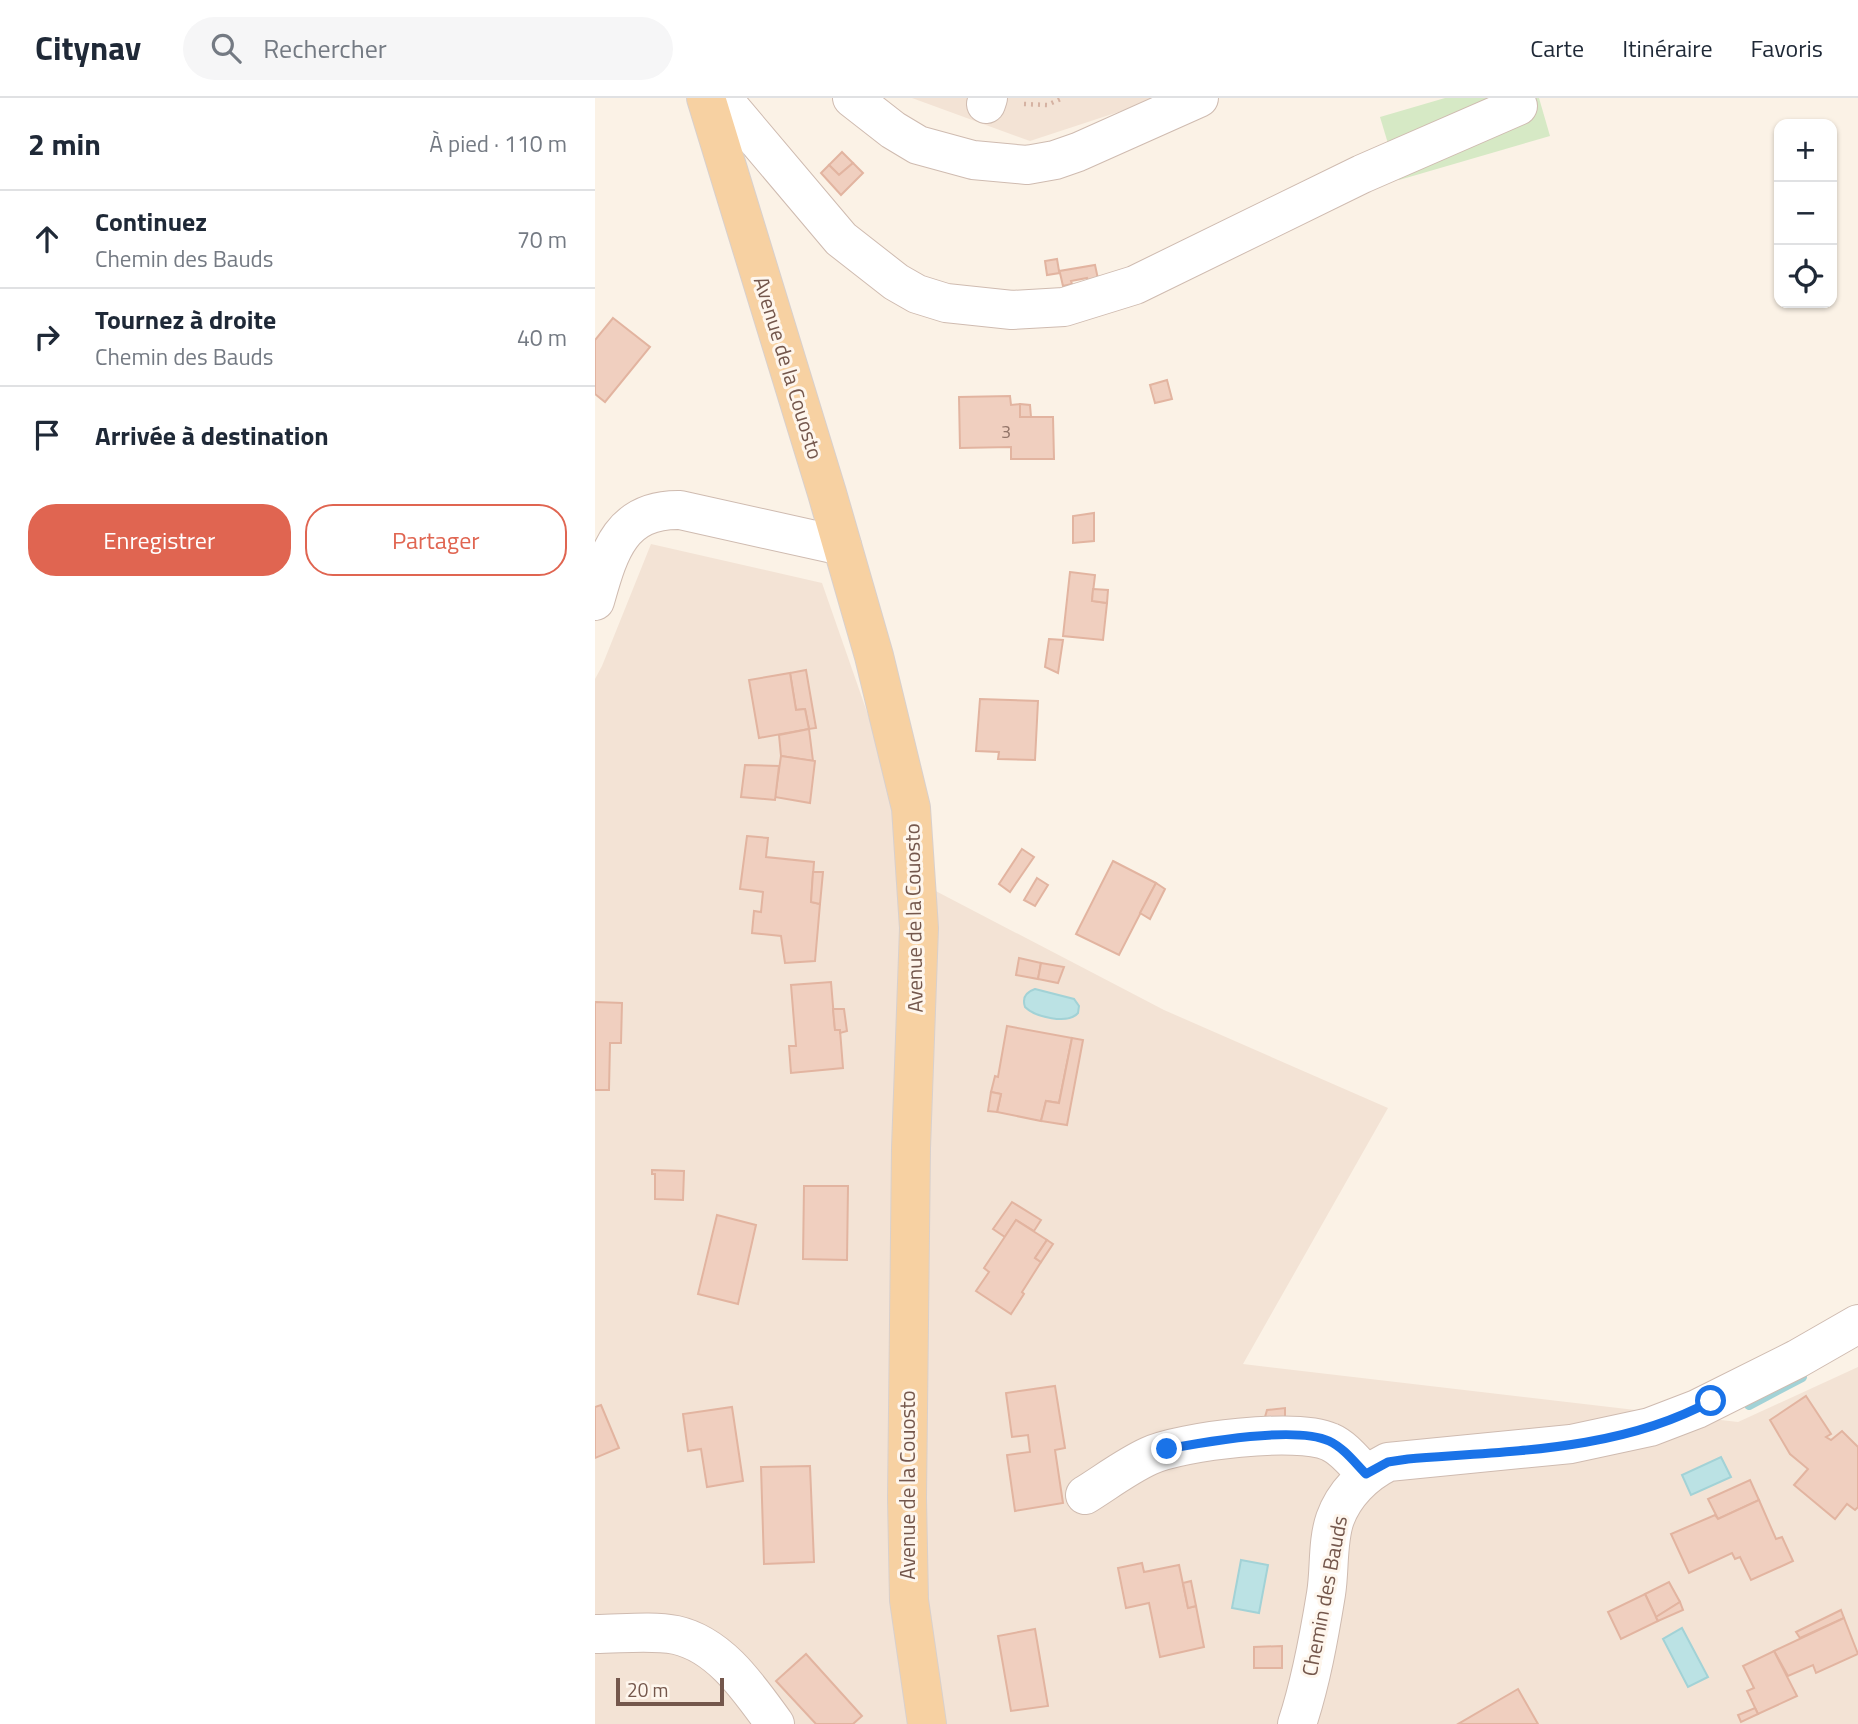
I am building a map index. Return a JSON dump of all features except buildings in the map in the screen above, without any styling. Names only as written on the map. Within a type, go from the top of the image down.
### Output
[{"type":"main road","name":"Avenue de la Couosto","points":[[706,98],[874,656],[911,808],[919,928],[911,1148],[907,1498],[909,1600],[927,1724]]},
{"type":"street","points":[[722,98],[841,239],[896,282],[917,294],[946,303],[1012,310],[1064,307],[1135,285],[1362,174],[1518,106]]},
{"type":"street","points":[[852,98],[893,130],[918,145],[973,160],[1027,164],[1055,160],[1078,152],[1199,98]]},
{"type":"street","points":[[595,601],[612,548],[623,532],[643,516],[662,510],[680,510],[842,546]]},
{"type":"street","name":"Chemin des Bauds","points":[[1297,1724],[1305,1700],[1326,1591],[1334,1521],[1343,1502],[1366,1474],[1388,1462],[1571,1444],[1650,1427],[1697,1409],[1785,1365],[1858,1324]]},
{"type":"street","points":[[1084,1495],[1158,1452],[1227,1438],[1294,1436],[1322,1439],[1339,1447],[1366,1474]]},
{"type":"street","points":[[595,1634],[674,1635],[693,1640],[727,1664],[775,1724]]},
{"type":"shaded area","points":[[912,98],[1161,98],[1030,141]]},
{"type":"shaded area","points":[[651,544],[822,583],[928,887],[1164,1010],[1388,1108],[1243,1364],[1738,1422],[1858,1367],[1858,1724],[595,1724],[595,679]]},
{"type":"green space","points":[[1445,98],[1539,98],[1550,136],[1399,180],[1380,117]]},
{"type":"water","points":[[1035,989],[1074,999],[1079,1006],[1078,1013],[1067,1019],[1059,1019],[1030,1011],[1025,1007],[1024,998]]},
{"type":"water","points":[[1721,1457],[1731,1477],[1691,1495],[1682,1475]]},
{"type":"water","points":[[1241,1560],[1268,1565],[1259,1613],[1232,1608]]},
{"type":"water","points":[[1682,1628],[1708,1677],[1688,1687],[1663,1639]]},
{"type":"waterway","points":[[1749,1405],[1802,1377]]},
{"type":"route","points":[[1167,1449],[1227,1438],[1294,1436],[1322,1439],[1339,1447],[1366,1474],[1388,1462],[1571,1444],[1610,1437],[1650,1427],[1711,1401]]}]
